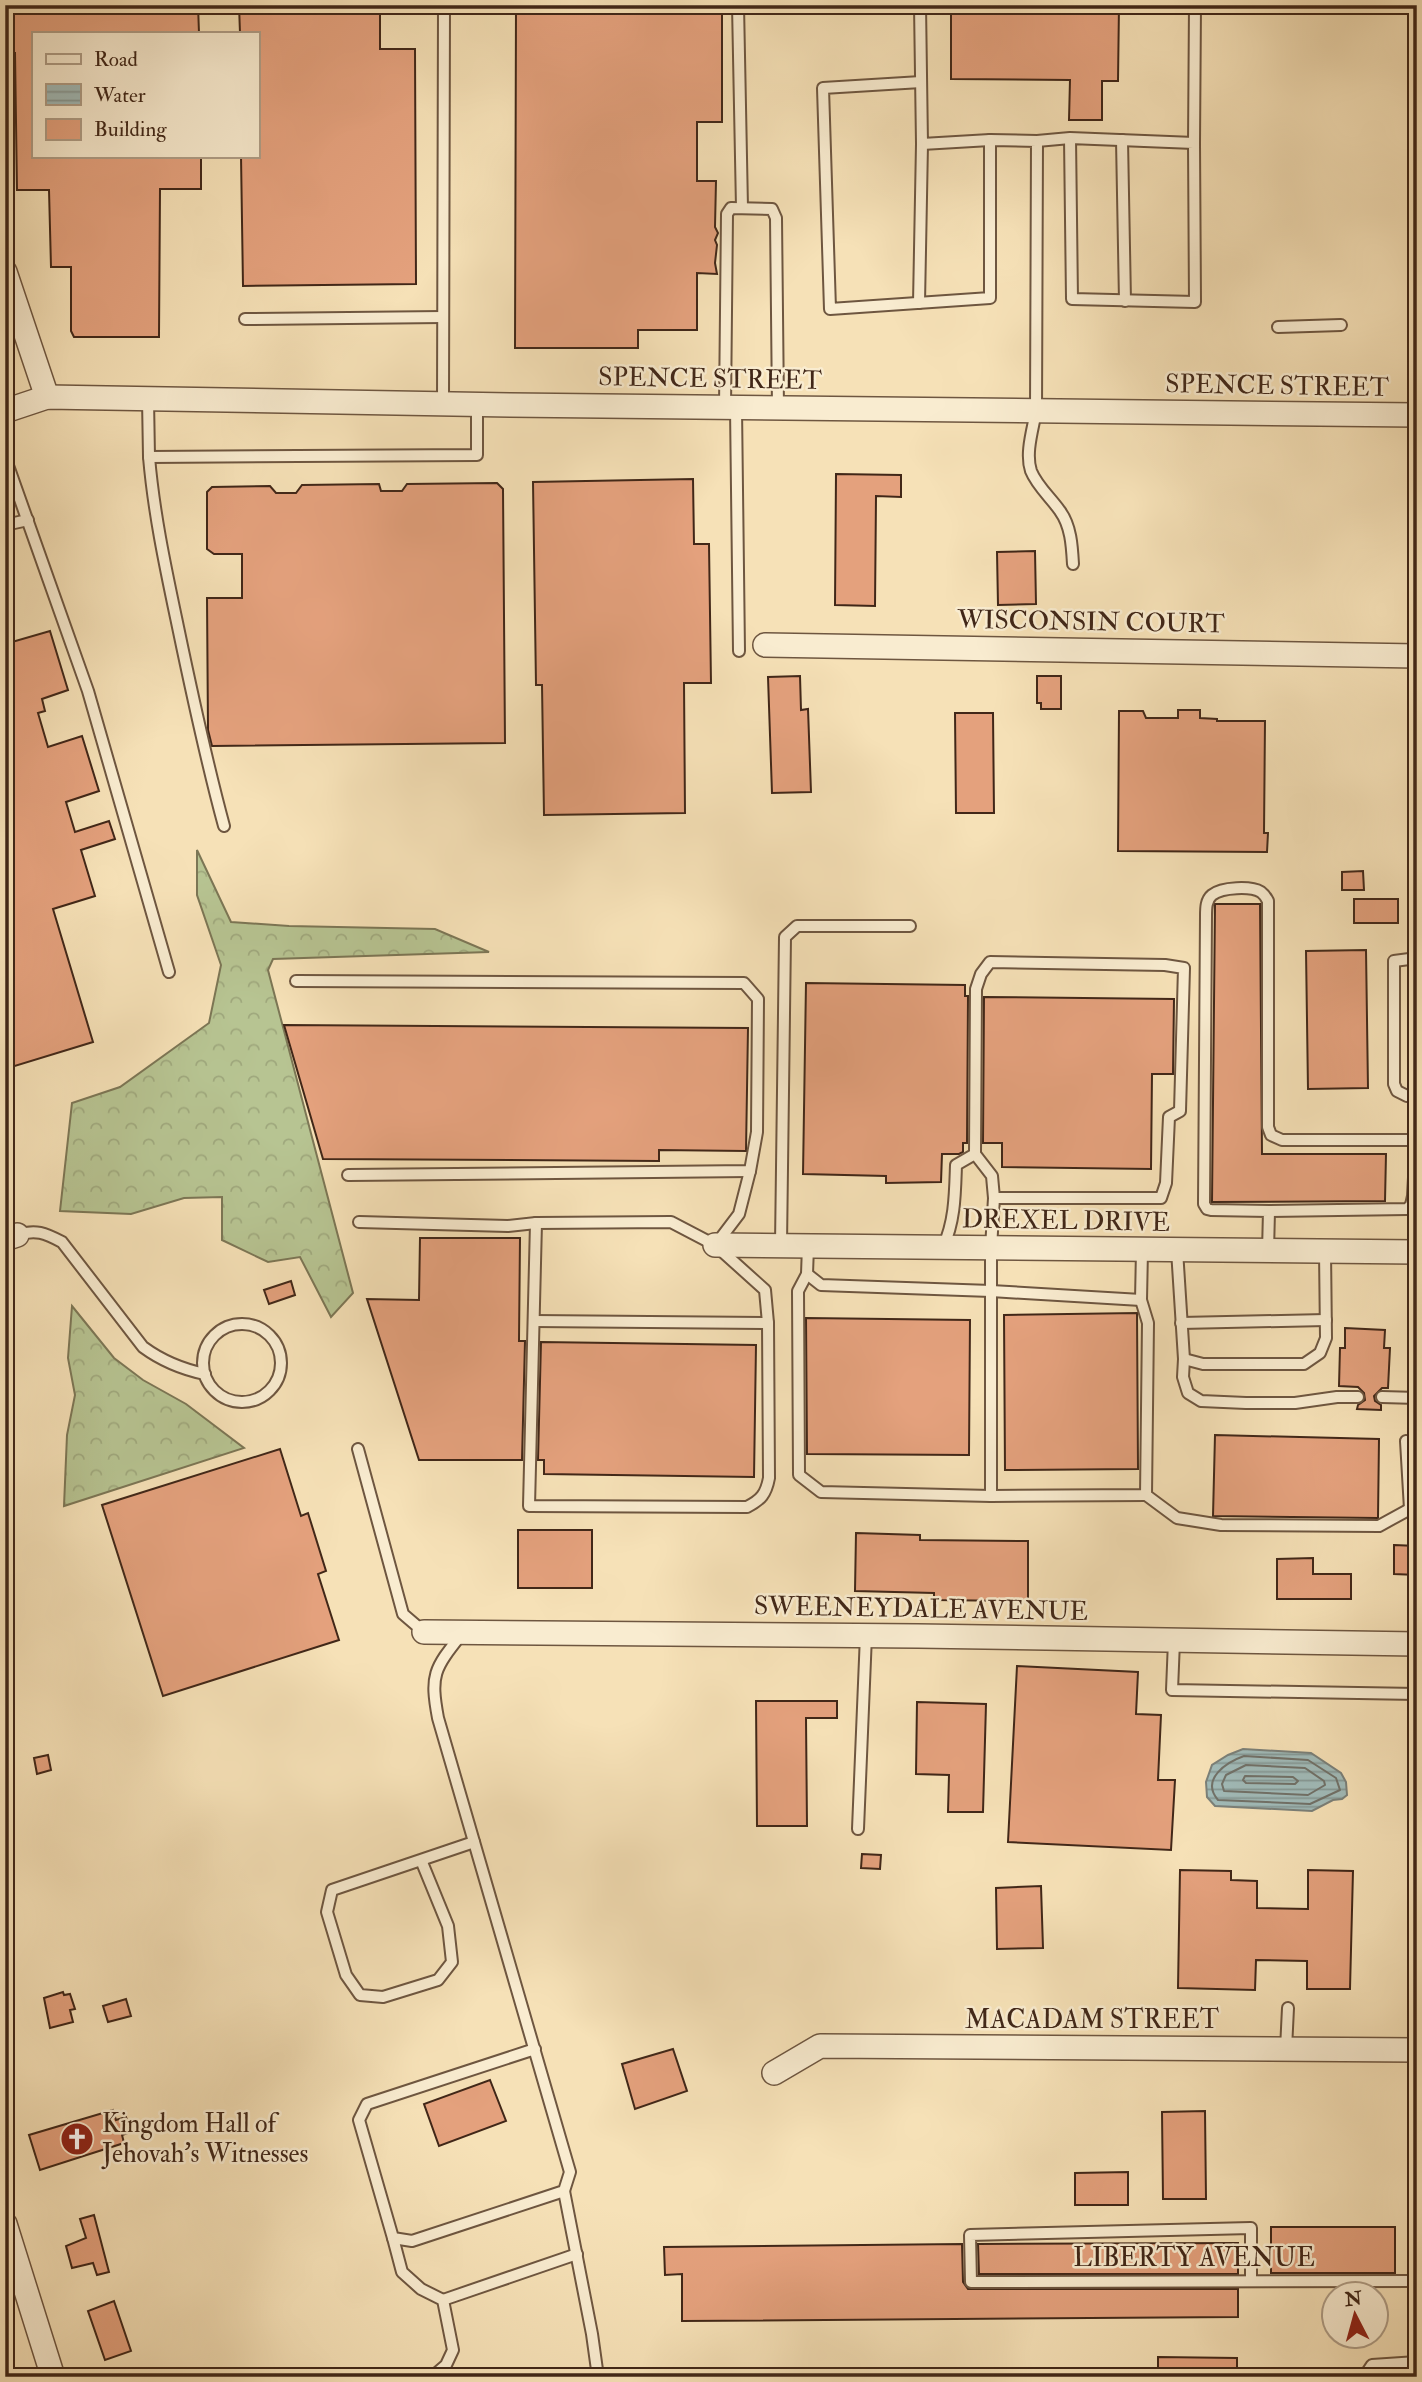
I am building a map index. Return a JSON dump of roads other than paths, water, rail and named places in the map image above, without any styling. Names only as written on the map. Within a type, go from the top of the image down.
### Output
[{"type":"street","points":[[5,272],[47,397]]},
{"type":"street","name":"SPENCE STREET","points":[[5,411],[47,397],[477,405],[1417,415]]},
{"type":"street","name":"WISCONSIN COURT","points":[[765,645],[1417,656]]},
{"type":"street","name":"DREXEL DRIVE","points":[[715,1245],[1417,1252]]},
{"type":"street","name":"SWEENEYDALE AVENUE","points":[[424,1632],[1417,1644]]},
{"type":"street","name":"MACADAM STREET","points":[[774,2073],[820,2046],[1417,2050]]},
{"type":"street","points":[[5,2224],[53,2377]]},
{"type":"lane","points":[[443,404],[444,5]]},
{"type":"lane","points":[[738,5],[742,208]]},
{"type":"lane","points":[[919,303],[922,144],[920,5]]},
{"type":"lane","points":[[1070,138],[1072,299],[1195,302],[1195,5]]},
{"type":"lane","points":[[921,82],[823,88],[830,309],[990,298],[990,140]]},
{"type":"lane","points":[[922,144],[1070,138],[1194,143]]},
{"type":"lane","points":[[1122,140],[1125,301]]},
{"type":"lane","points":[[1037,141],[1036,411],[1030,469],[1062,513],[1068,526],[1073,564]]},
{"type":"lane","points":[[739,651],[730,408],[727,214],[731,208],[772,209],[776,218],[778,408]]},
{"type":"lane","points":[[245,319],[443,317]]},
{"type":"lane","points":[[1278,327],[1342,325]]},
{"type":"lane","points":[[148,399],[152,492],[205,755],[224,826]]},
{"type":"lane","points":[[149,457],[477,455],[477,405]]},
{"type":"lane","points":[[5,457],[8,472],[28,520],[88,691],[169,972]]},
{"type":"lane","points":[[5,525],[28,520]]},
{"type":"lane","points":[[1254,890],[1263,894],[1268,901],[1268,1127],[1271,1135],[1282,1140],[1416,1140],[1413,1196],[1407,1209],[1269,1211],[1211,1210],[1204,1204],[1206,916],[1209,899],[1219,892],[1254,890]]},
{"type":"lane","points":[[781,1245],[785,937],[797,926],[910,926]]},
{"type":"lane","points":[[1417,958],[1394,961],[1394,1084],[1397,1091],[1407,1096],[1417,1096]]},
{"type":"lane","points":[[991,1496],[991,1248],[994,1198],[992,1176],[975,1154],[976,989],[981,974],[990,962],[1165,965],[1184,968],[1180,1111],[1170,1117],[1166,1184],[1161,1198],[994,1198]]},
{"type":"lane","points":[[296,981],[744,983],[758,999],[757,1132],[739,1214],[715,1245]]},
{"type":"lane","points":[[943,1247],[951,1230],[956,1165],[975,1154]]},
{"type":"lane","points":[[348,1175],[750,1171]]},
{"type":"lane","points":[[1268,1251],[1269,1211]]},
{"type":"lane","points":[[359,1222],[508,1226],[537,1223],[671,1222],[715,1245],[765,1290],[768,1323],[769,1478],[766,1491],[759,1501],[747,1507],[529,1506],[537,1223]]},
{"type":"lane","points":[[11,1237],[31,1231],[44,1232],[62,1242],[143,1347],[182,1369],[205,1374]]},
{"type":"lane","points":[[808,1246],[807,1274],[798,1291],[799,1475],[821,1492],[991,1496],[1146,1495],[1177,1518],[1222,1525],[1379,1526],[1414,1509],[1406,1441]]},
{"type":"lane","points":[[1142,1250],[1141,1300],[1148,1323],[1146,1495]]},
{"type":"lane","points":[[1177,1250],[1183,1377],[1188,1393],[1200,1401],[1296,1404],[1337,1396],[1358,1397]]},
{"type":"lane","points":[[1184,1359],[1203,1364],[1304,1364],[1320,1353],[1326,1338],[1325,1251]]},
{"type":"lane","points":[[807,1274],[821,1285],[1141,1300]]},
{"type":"lane","points":[[1181,1323],[1326,1320]]},
{"type":"lane","points":[[534,1321],[768,1323]]},
{"type":"lane","points":[[233,1325],[260,1327],[278,1346],[282,1359],[281,1372],[275,1385],[267,1394],[256,1400],[243,1402],[219,1395],[210,1386],[205,1374],[205,1350],[212,1338],[233,1325]]},
{"type":"lane","points":[[1382,1397],[1417,1398]]},
{"type":"lane","points":[[358,1449],[403,1614],[424,1632]]},
{"type":"lane","points":[[462,1632],[436,1670],[432,1688],[438,1718],[570,2172],[564,2191],[598,2377]]},
{"type":"lane","points":[[858,1829],[866,1636]]},
{"type":"lane","points":[[1174,1641],[1172,1690],[1417,1694]]},
{"type":"lane","points":[[421,1860],[448,1926],[452,1962],[438,1980],[383,1997],[360,1995],[346,1975],[327,1912],[332,1890],[474,1842]]},
{"type":"lane","points":[[1286,2049],[1288,2008]]},
{"type":"lane","points":[[535,2049],[367,2104],[359,2120],[402,2272],[421,2289],[443,2300],[577,2254]]},
{"type":"lane","points":[[393,2238],[412,2241],[564,2191]]},
{"type":"lane","name":"LIBERTY AVENUE","points":[[1251,2280],[1251,2228],[970,2235],[971,2282],[1417,2281]]},
{"type":"lane","points":[[432,2377],[446,2365],[453,2350],[443,2300]]},
{"type":"lane","points":[[1364,2377],[1372,2365],[1417,2362]]},
{"type":"water","points":[[1243,1749],[1311,1753],[1341,1773],[1346,1782],[1347,1795],[1312,1811],[1215,1806],[1207,1797],[1206,1782],[1212,1765]]},
{"type":"place","name":"Kingdom Hall of Jehovah’s Witnesses","points":[[77,2139]]}]
